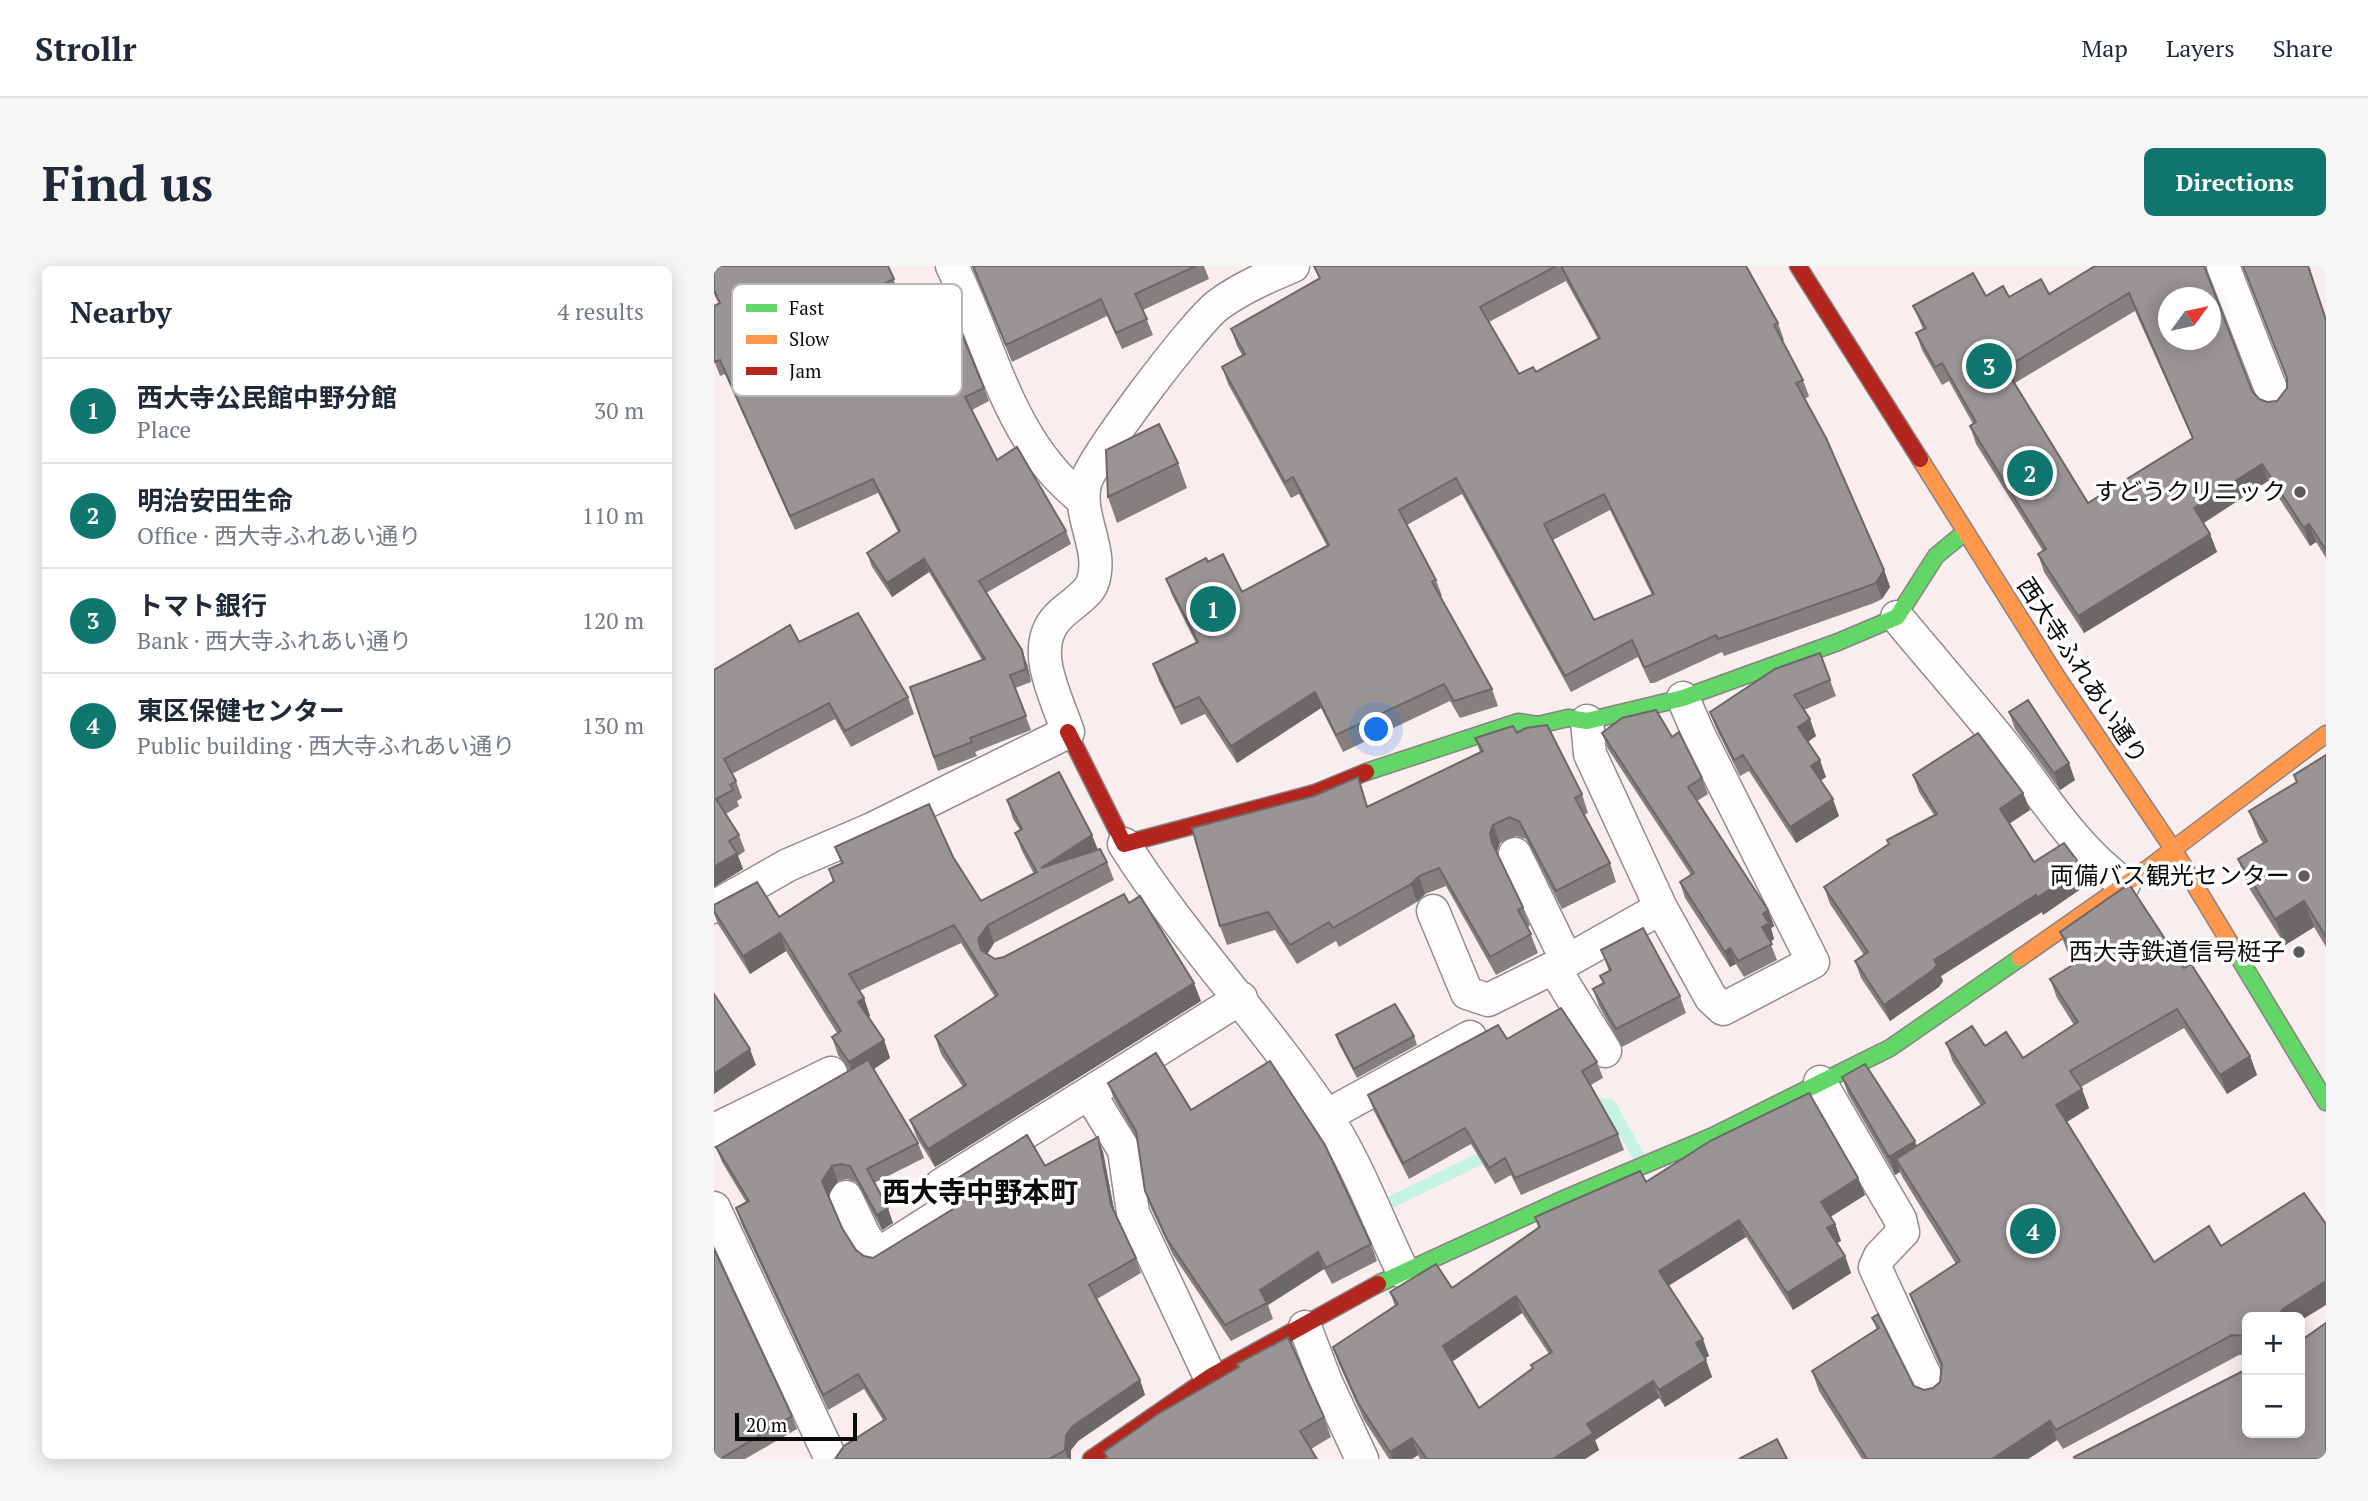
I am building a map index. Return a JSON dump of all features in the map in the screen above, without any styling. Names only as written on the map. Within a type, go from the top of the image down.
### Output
[{"type":"street","points":[[951,266],[958,284]]},
{"type":"street","points":[[1293,266],[1254,282],[1215,307],[1161,371],[1094,463],[1085,482],[1082,499],[1095,559],[1092,585],[1055,619],[1044,639],[1046,666],[1068,732],[1124,844],[1149,883],[1241,998],[1326,1116],[1371,1196],[1378,1221],[1403,1272]]},
{"type":"street","name":"西大寺ふれあい通り","points":[[1798,266],[1965,532],[2173,849],[2326,1101]]},
{"type":"street","points":[[2223,266],[2276,402]]},
{"type":"street","points":[[962,293],[996,375],[1025,433],[1046,467],[1082,499]]},
{"type":"street","points":[[1124,844],[1315,793],[1338,781],[1518,722],[1538,725],[1568,718],[1587,721],[1684,698],[1839,642],[1896,617],[1936,556],[1965,532]]},
{"type":"street","points":[[1896,617],[2001,741],[2062,824],[2095,862],[2124,884]]},
{"type":"street","points":[[1587,721],[1590,754],[1661,908],[1711,998],[1723,1009],[1813,962],[1699,735],[1684,698]]},
{"type":"street","points":[[714,906],[788,866],[872,829],[1068,732]]},
{"type":"street","points":[[1091,1459],[1210,1377],[1305,1327],[1359,1293],[1713,1136],[1890,1048],[2173,849],[2326,734]]},
{"type":"street","points":[[1516,854],[1560,964],[1605,1051]]},
{"type":"street","points":[[1120,899],[1149,883]]},
{"type":"street","points":[[1433,911],[1467,993],[1488,1000],[1661,908]]},
{"type":"street","points":[[846,1197],[877,1255],[949,1209],[949,1201],[940,1185],[1241,998]]},
{"type":"street","points":[[1326,1116],[1470,1037]]},
{"type":"street","points":[[714,1130],[831,1073]]},
{"type":"street","points":[[1820,1083],[1900,1219],[1903,1232],[1880,1256],[1875,1267],[1932,1391]]},
{"type":"street","points":[[1088,1093],[1124,1150],[1133,1213],[1210,1377]]},
{"type":"street","points":[[714,1208],[830,1459]]},
{"type":"street","points":[[1305,1327],[1362,1459]]},
{"type":"building","points":[[714,266],[888,266],[894,279],[883,284],[732,284],[732,387],[720,360],[715,362],[714,359],[714,306],[720,303],[714,290]]},
{"type":"building","points":[[973,266],[1196,266],[1135,294],[1147,319],[1116,333],[1101,299],[1006,345]]},
{"type":"building","points":[[1314,266],[1556,266],[1480,307],[1519,374],[1533,367],[1536,372],[1600,338],[1561,266],[1746,266],[1778,323],[1774,325],[1803,380],[1796,383],[1826,438],[1884,570],[1876,583],[1718,639],[1716,635],[1648,666],[1644,667],[1632,640],[1565,676],[1456,478],[1399,510],[1436,580],[1432,582],[1492,689],[1454,701],[1444,684],[1336,735],[1315,692],[1231,746],[1199,697],[1175,708],[1153,664],[1198,642],[1166,579],[1206,558],[1208,562],[1223,554],[1242,592],[1329,545],[1293,477],[1285,482],[1222,367],[1245,354],[1231,329],[1320,278]],"holes":[[[1604,494],[1654,594],[1594,620],[1544,524]]]},
{"type":"building","points":[[2095,266],[2204,266],[2212,287],[2158,287],[2158,350],[2221,350],[2221,310],[2252,391],[2259,399],[2267,402],[2277,401],[2287,388],[2287,378],[2243,266],[2308,266],[2326,320],[2326,550],[2309,524],[2304,528],[2262,464],[2194,508],[2210,534],[2078,616],[2038,554],[2046,549],[1970,426],[1976,422],[1942,363],[1935,367],[1916,333],[1926,328],[1913,306],[1973,273],[1986,296],[2003,286],[2009,297],[2041,279],[2049,294]],"holes":[[[2129,293],[2193,438],[2088,503],[2005,368]]]},
{"type":"building","points":[[962,334],[984,388],[965,397],[997,460],[1017,447],[1066,531],[979,581],[1022,650],[1026,669],[1010,675],[1026,716],[970,738],[972,742],[934,757],[910,687],[985,659],[924,559],[887,583],[867,553],[900,531],[873,479],[790,516],[736,396],[962,396]]},
{"type":"building","points":[[1159,424],[1178,463],[1108,497],[1106,450]]},
{"type":"building","points":[[858,613],[908,697],[845,731],[829,703],[724,759],[736,781],[730,785],[733,790],[716,799],[739,835],[729,841],[737,853],[714,867],[714,670],[790,625],[799,642]]},
{"type":"building","points":[[1820,653],[1830,680],[1794,695],[1810,719],[1798,727],[1820,760],[1811,766],[1833,799],[1790,827],[1743,755],[1734,760],[1710,712],[1775,669]]},
{"type":"building","points":[[2028,700],[2069,763],[2054,773],[2009,712]]},
{"type":"building","points":[[1656,710],[1672,737],[1679,732],[1702,778],[1688,787],[1768,910],[1763,914],[1769,923],[1762,927],[1772,944],[1738,961],[1730,948],[1725,952],[1680,882],[1694,873],[1602,733],[1622,718]]},
{"type":"building","points":[[1547,725],[1582,794],[1575,798],[1610,863],[1556,891],[1519,821],[1509,817],[1493,825],[1490,833],[1492,843],[1523,907],[1518,910],[1531,934],[1490,957],[1439,868],[1419,876],[1411,884],[1333,928],[1329,922],[1290,945],[1268,912],[1220,926],[1192,828],[1314,796],[1358,777],[1367,807],[1483,751],[1475,738],[1513,726],[1517,733],[1526,728]]},
{"type":"building","points":[[1978,733],[2023,793],[2000,809],[2034,862],[2064,843],[2082,867],[2037,898],[2036,895],[1934,960],[1937,965],[1933,970],[1884,1005],[1855,961],[1868,952],[1824,887],[1889,844],[1887,840],[1937,814],[1913,775]]},
{"type":"building","points":[[2326,755],[2326,937],[2304,901],[2275,919],[2238,859],[2267,841],[2249,811],[2297,782],[2294,775]]},
{"type":"building","points":[[1059,772],[1092,835],[1041,868],[1100,849],[1107,862],[988,925],[978,939],[981,950],[995,959],[1004,957],[1124,894],[1129,903],[1140,896],[1194,983],[928,1149],[910,1120],[966,1085],[935,1036],[998,995],[954,925],[849,974],[864,998],[858,1002],[884,1040],[849,1062],[832,1037],[841,1031],[780,933],[743,956],[714,911],[714,905],[757,882],[779,917],[834,881],[829,869],[843,863],[835,847],[929,804],[953,857],[981,901],[1037,872],[1015,833],[1022,829],[1007,800]]},
{"type":"building","points":[[2129,884],[2184,968],[2191,964],[2250,1056],[2220,1075],[2177,1009],[2070,1071],[2082,1089],[2056,1105],[2154,1262],[2209,1226],[2221,1246],[2304,1193],[2326,1224],[2326,1281],[2281,1312],[2242,1312],[2242,1336],[2232,1335],[2056,1430],[2050,1421],[1992,1459],[1867,1459],[1812,1371],[1879,1328],[1872,1318],[1878,1314],[1914,1386],[1924,1390],[1933,1388],[1940,1382],[1942,1364],[1910,1294],[1960,1261],[1896,1159],[1985,1103],[1946,1043],[1972,1026],[1985,1046],[2006,1032],[2023,1058],[2078,1022],[2050,979],[2079,961],[2060,932]]},
{"type":"building","points":[[1643,928],[1680,996],[1616,1029],[1593,989],[1604,983],[1600,976],[1611,970],[1601,950]]},
{"type":"building","points":[[714,994],[750,1049],[714,1074]]},
{"type":"building","points":[[1395,1004],[1414,1036],[1354,1069],[1336,1035]]},
{"type":"building","points":[[1561,1008],[1597,1062],[1582,1071],[1618,1134],[1515,1178],[1505,1158],[1489,1168],[1465,1128],[1403,1163],[1368,1095],[1498,1025],[1507,1039]]},
{"type":"building","points":[[1156,1053],[1191,1110],[1270,1061],[1325,1145],[1371,1244],[1326,1268],[1318,1252],[1260,1290],[1267,1303],[1225,1325],[1167,1239],[1145,1191],[1136,1131],[1108,1083]]},
{"type":"building","points":[[868,1060],[918,1143],[867,1169],[888,1208],[877,1215],[850,1166],[832,1166],[822,1181],[842,1228],[856,1250],[864,1256],[873,1258],[953,1209],[962,1197],[958,1178],[1027,1135],[1045,1166],[1098,1137],[1111,1205],[1136,1258],[1089,1285],[1140,1380],[1073,1426],[1066,1435],[1065,1450],[1049,1459],[835,1459],[844,1446],[886,1419],[858,1374],[823,1395],[736,1208],[749,1201],[716,1147]]},
{"type":"building","points":[[1865,1064],[1915,1141],[1889,1157],[1842,1077]]},
{"type":"building","points":[[1809,1093],[1858,1178],[1821,1202],[1835,1224],[1827,1228],[1845,1256],[1787,1293],[1739,1220],[1659,1271],[1703,1339],[1696,1343],[1706,1360],[1659,1390],[1653,1381],[1587,1424],[1593,1433],[1553,1459],[1427,1459],[1412,1438],[1390,1452],[1358,1403],[1333,1347],[1398,1304],[1390,1292],[1436,1264],[1452,1288],[1540,1227],[1535,1217],[1640,1171],[1646,1182],[1710,1141]],"holes":[[[1516,1296],[1552,1352],[1531,1365],[1533,1368],[1479,1408],[1443,1346]]]},
{"type":"building","points":[[714,1249],[792,1416],[720,1459],[714,1459]]},
{"type":"building","points":[[2326,1323],[2326,1459],[2075,1459],[2074,1457],[2242,1372],[2242,1438],[2305,1438],[2305,1338]]},
{"type":"building","points":[[1288,1337],[1324,1417],[1300,1431],[1317,1459],[1108,1459],[1104,1452],[1158,1414],[1239,1367],[1237,1364]]},
{"type":"building","points":[[1777,1439],[1787,1459],[1739,1459]]},
{"type":"waterway","points":[[1585,1107],[1593,1103],[1610,1105],[1641,1161]]},
{"type":"waterway","points":[[1389,1203],[1494,1152]]},
{"type":"traffic: fast","points":[[1366,772],[1518,722],[1538,725],[1568,718],[1587,721],[1683,698],[1838,642],[1897,617],[1936,556],[1965,532]]},
{"type":"traffic: fast","points":[[2230,943],[2326,1102]]},
{"type":"traffic: fast","points":[[1378,1284],[1566,1198],[1713,1136],[1890,1048],[2020,958]]},
{"type":"traffic: slow","points":[[1920,459],[2057,677],[2173,849],[2230,943]]},
{"type":"traffic: slow","points":[[2020,958],[2147,869],[2326,734]]},
{"type":"traffic: jam","points":[[1798,266],[1920,459]]},
{"type":"traffic: jam","points":[[1068,732],[1124,844],[1315,793],[1366,772]]},
{"type":"traffic: jam","points":[[1091,1459],[1210,1377],[1378,1284]]},
{"type":"place","name":"トマト銀行","points":[[1989,366]]},
{"type":"place","name":"明治安田生命","points":[[2030,473]]},
{"type":"place","name":"すどうクリニック","points":[[2300,492]]},
{"type":"place","name":"西大寺公民館中野分館","points":[[1213,609]]},
{"type":"place","name":"両備バス観光センター","points":[[2304,876]]},
{"type":"place","name":"西大寺鉄道信号梃子","points":[[2299,952]]},
{"type":"place","name":"東区保健センター","points":[[2033,1231]]},
{"type":"district","name":"西大寺中野本町","points":[[980,1192]]}]
